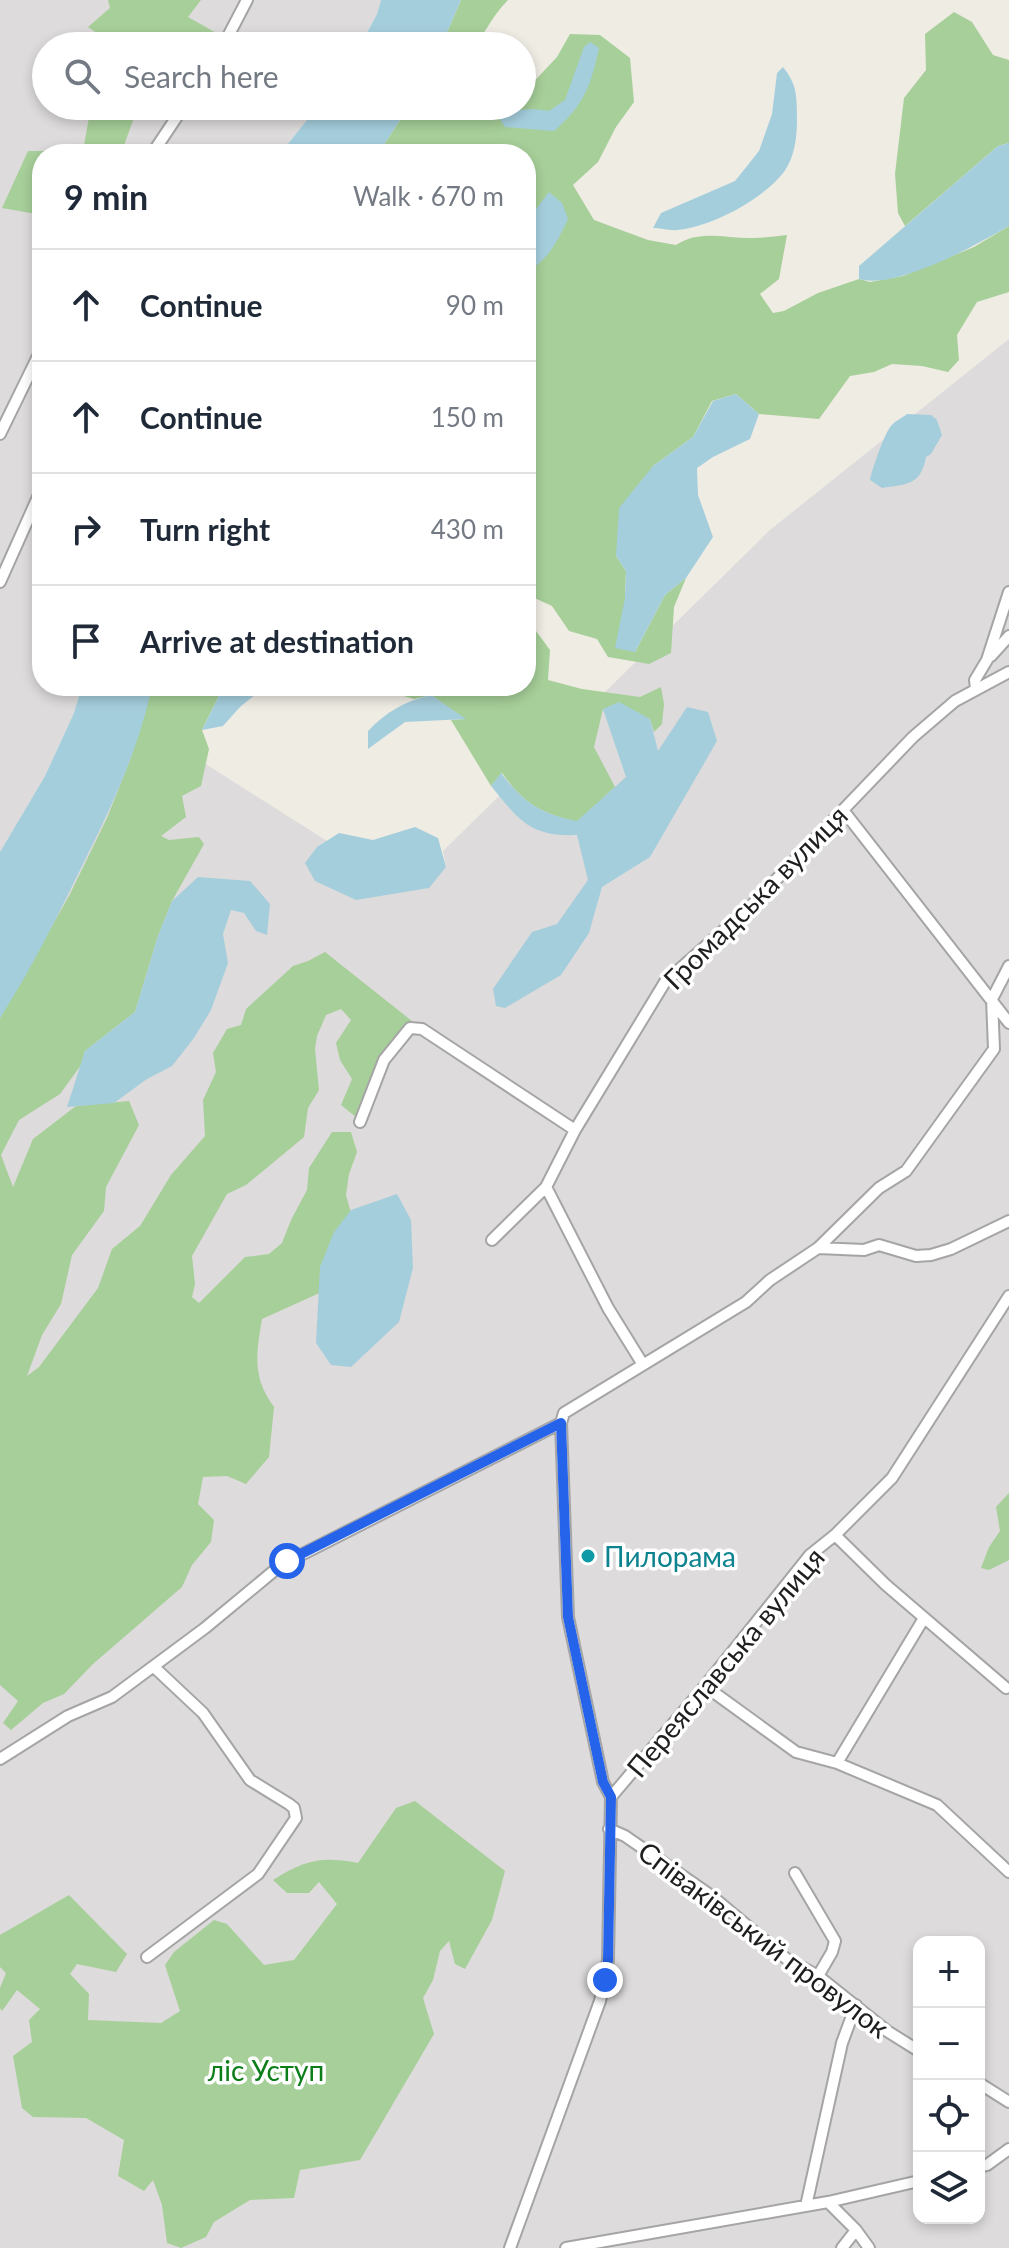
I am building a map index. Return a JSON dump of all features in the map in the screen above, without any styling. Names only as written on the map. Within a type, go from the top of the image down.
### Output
[{"type":"street","points":[[230,32],[247,0]]},
{"type":"street","points":[[159,144],[175,120]]},
{"type":"street","points":[[0,434],[32,368]]},
{"type":"street","points":[[0,582],[32,510]]},
{"type":"street","points":[[987,660],[1009,592]]},
{"type":"street","points":[[976,689],[975,680],[987,660],[1009,636]]},
{"type":"street","name":"Громадська вулиця","points":[[492,1240],[546,1187],[575,1130],[665,982],[749,908],[913,737],[955,701],[1009,672]]},
{"type":"street","points":[[843,810],[1009,1023]]},
{"type":"street","points":[[510,2248],[603,1990],[608,1960],[611,1797],[603,1782],[568,1617],[561,1423],[564,1413],[746,1302],[770,1280],[818,1248],[879,1188],[906,1171],[994,1049],[992,999],[1009,966]]},
{"type":"street","points":[[360,1122],[384,1060],[410,1028],[422,1029],[575,1130]]},
{"type":"street","points":[[546,1187],[608,1308],[642,1363]]},
{"type":"street","points":[[818,1248],[864,1250],[879,1245],[916,1256],[931,1255],[1009,1222]]},
{"type":"street","name":"Переяславська вулиця","points":[[611,1797],[810,1555],[835,1535],[892,1478],[1005,1315],[1009,1296]]},
{"type":"street","points":[[0,1759],[68,1716],[112,1697],[205,1628],[281,1565],[561,1423]]},
{"type":"street","points":[[835,1535],[924,1618],[1006,1688]]},
{"type":"street","points":[[837,1763],[924,1618]]},
{"type":"street","points":[[147,1957],[258,1874],[296,1818],[294,1808],[250,1780],[203,1713],[154,1667]]},
{"type":"street","points":[[705,1686],[796,1752],[837,1763],[937,1805],[1009,1872]]},
{"type":"street","name":"Співаківський провулок","points":[[609,1829],[625,1836],[713,1897],[788,1960],[818,1976],[887,2031],[913,2047]]},
{"type":"street","points":[[795,1873],[835,1941],[818,1976]]},
{"type":"street","points":[[806,2206],[842,2043],[856,2005]]},
{"type":"street","points":[[985,2086],[1009,2102]]},
{"type":"street","points":[[985,2166],[1009,2149]]},
{"type":"street","points":[[566,2248],[828,2202],[913,2182]]},
{"type":"street","points":[[828,2202],[869,2248]]},
{"type":"street","points":[[842,2248],[856,2230]]},
{"type":"shaded area","points":[[0,0],[381,0],[367,32],[32,32],[32,120],[307,120],[288,144],[32,144],[32,696],[79,696],[45,776],[0,852]]},
{"type":"shaded area","points":[[1009,339],[1009,2248],[0,2248],[0,1018],[141,723],[327,841],[446,867],[443,851],[770,530]]},
{"type":"green space","points":[[108,0],[201,0],[188,17],[214,32],[95,32],[88,27],[110,8]]},
{"type":"green space","points":[[461,0],[508,0],[484,32],[447,32]]},
{"type":"green space","points":[[954,12],[972,22],[993,55],[1009,60],[1009,143],[998,146],[905,226],[898,213],[895,174],[904,98],[926,70],[925,34]]},
{"type":"green space","points":[[570,34],[600,35],[630,58],[634,102],[616,127],[598,162],[573,185],[594,220],[648,240],[676,245],[705,236],[754,238],[787,235],[779,279],[760,294],[773,313],[859,279],[870,282],[903,276],[974,247],[1009,226],[1009,292],[977,302],[957,335],[959,360],[948,372],[892,364],[874,372],[850,376],[819,419],[759,414],[736,394],[712,401],[693,437],[653,466],[616,556],[626,571],[625,598],[635,652],[665,595],[686,578],[674,607],[671,653],[649,664],[608,657],[597,639],[569,631],[552,606],[536,599],[536,144],[384,144],[400,120],[536,120],[536,79],[557,57]]},
{"type":"green space","points":[[89,120],[133,120],[125,144],[84,144]]},
{"type":"green space","points":[[28,151],[32,151],[32,213],[2,208]]},
{"type":"green space","points":[[536,631],[550,650],[548,680],[582,689],[640,697],[661,687],[664,704],[662,724],[654,732],[650,719],[603,709],[594,747],[615,787],[577,822],[534,806],[502,773],[491,786],[451,720],[465,719],[432,696],[536,696]]},
{"type":"green space","points":[[149,696],[219,696],[202,730],[209,749],[201,786],[182,796],[186,817],[161,836],[169,840],[199,837],[204,844],[172,901],[135,1012],[85,1051],[81,1065],[60,1094],[19,1120],[1,1155],[13,1187],[33,1139],[76,1106],[129,1101],[139,1125],[106,1187],[104,1211],[72,1255],[61,1304],[42,1335],[27,1376],[39,1367],[98,1288],[112,1249],[140,1226],[171,1175],[205,1136],[203,1100],[216,1072],[213,1053],[227,1029],[241,1025],[246,1009],[293,966],[325,952],[422,1029],[410,1028],[384,1060],[374,1088],[356,1117],[341,1105],[352,1079],[340,1060],[336,1043],[351,1020],[341,1009],[326,1015],[315,1049],[319,1090],[308,1108],[304,1137],[246,1185],[227,1194],[192,1256],[195,1284],[192,1297],[199,1303],[245,1257],[269,1254],[282,1243],[307,1190],[309,1168],[332,1132],[351,1132],[357,1152],[346,1195],[357,1235],[335,1286],[262,1319],[258,1343],[259,1375],[274,1407],[269,1457],[246,1484],[227,1476],[203,1477],[198,1504],[214,1520],[211,1542],[192,1565],[182,1587],[93,1664],[64,1694],[43,1703],[11,1730],[3,1723],[18,1701],[0,1685],[0,1018],[70,894],[107,818],[130,760]]},
{"type":"green space","points":[[1009,1493],[1009,1560],[989,1570],[981,1568],[989,1547],[1000,1531],[996,1507]]},
{"type":"green space","name":"ліс Уступ","points":[[415,1801],[505,1871],[492,1920],[465,1969],[455,1964],[449,1941],[440,1951],[433,1980],[423,1998],[434,2034],[360,2160],[300,2170],[294,2198],[250,2200],[214,2222],[206,2237],[181,2248],[167,2243],[162,2205],[153,2180],[144,2191],[118,2176],[124,2140],[86,2118],[33,2117],[22,2108],[13,2056],[32,2042],[29,2020],[40,2009],[17,1990],[2,2011],[0,2008],[0,1988],[6,1973],[0,1967],[0,1935],[69,1895],[127,1954],[116,1972],[77,1964],[70,1974],[89,1994],[88,2020],[161,2023],[180,2011],[165,1965],[174,1952],[214,1920],[227,1924],[264,1965],[294,1960],[337,1904],[319,1882],[309,1893],[287,1893],[273,1880],[314,1861],[358,1863],[396,1808]]},
{"type":"water","points":[[381,0],[461,0],[447,32],[367,32]]},
{"type":"water","points":[[590,42],[599,48],[593,73],[585,94],[564,122],[554,131],[505,127],[500,120],[536,120],[536,109],[549,111],[565,100],[584,47]]},
{"type":"water","points":[[783,67],[794,85],[797,111],[795,146],[784,172],[763,192],[721,217],[691,228],[653,228],[661,213],[735,181],[759,151],[772,114],[777,73]]},
{"type":"water","points":[[307,120],[400,120],[384,144],[288,144]]},
{"type":"water","points":[[1009,143],[1009,226],[957,254],[914,272],[875,281],[859,279],[859,266],[998,146]]},
{"type":"water","points":[[549,192],[562,203],[568,219],[556,242],[536,265],[536,209]]},
{"type":"water","points":[[736,394],[759,414],[750,439],[697,468],[698,495],[713,537],[686,578],[665,595],[635,652],[615,648],[625,598],[626,571],[616,556],[619,508],[653,466],[693,437],[713,401]]},
{"type":"water","points":[[907,414],[931,415],[937,420],[942,435],[916,478],[905,484],[882,488],[870,480],[876,461],[888,430]]},
{"type":"water","points":[[79,696],[149,696],[132,754],[105,820],[44,941],[0,1018],[0,852],[45,776]]},
{"type":"water","points":[[219,696],[254,696],[223,726],[202,730]]},
{"type":"water","points":[[432,696],[466,719],[405,722],[368,749],[368,731],[396,708]]},
{"type":"water","points":[[619,702],[650,719],[658,751],[687,707],[708,712],[717,741],[650,857],[602,887],[589,933],[561,975],[505,1008],[496,1006],[493,989],[532,932],[557,924],[588,880],[577,835],[548,833],[527,824],[491,786],[501,773],[534,806],[577,821],[626,777],[603,709]]},
{"type":"water","points":[[415,827],[438,838],[446,867],[429,888],[356,900],[315,881],[305,863],[317,847],[339,833],[373,840]]},
{"type":"water","points":[[198,877],[250,881],[270,904],[267,935],[256,931],[244,913],[231,910],[223,934],[228,963],[211,1010],[172,1066],[147,1079],[114,1103],[67,1107],[85,1051],[135,1012],[172,901]]},
{"type":"water","points":[[397,1194],[411,1220],[413,1268],[399,1322],[351,1367],[331,1365],[316,1343],[320,1267],[334,1232],[351,1210]]},
{"type":"place","name":"Пилорама","points":[[588,1556]]},
{"type":"route","points":[[287,1561],[561,1423],[568,1617],[603,1782],[611,1797],[605,1980]]}]
